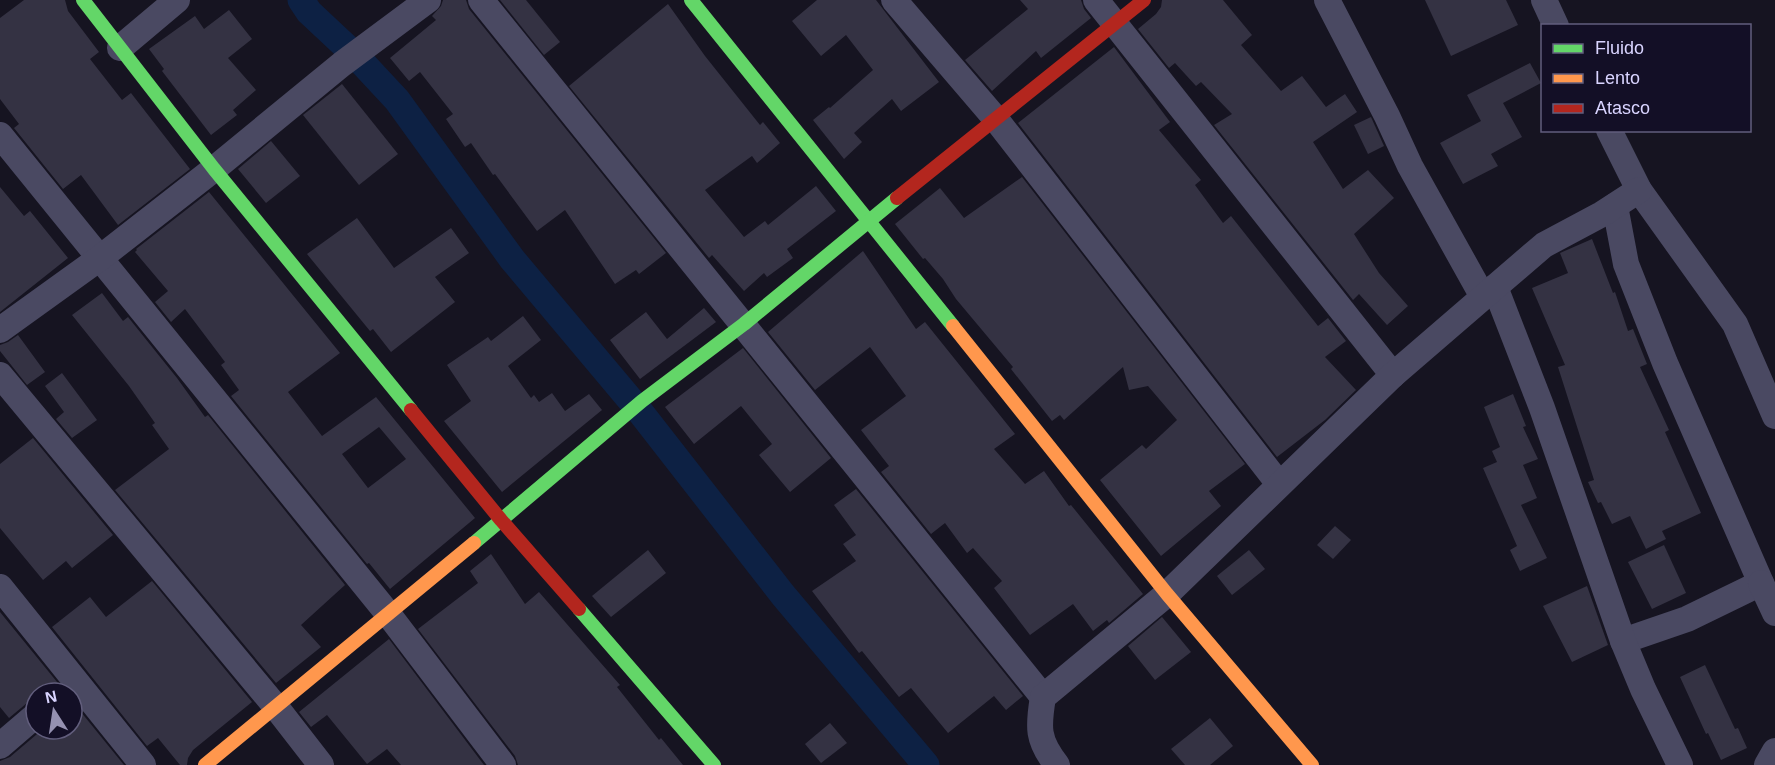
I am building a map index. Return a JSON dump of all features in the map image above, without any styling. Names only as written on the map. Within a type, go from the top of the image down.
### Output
[{"type":"street","points":[[83,0],[214,170],[501,520],[714,765]]},
{"type":"street","points":[[120,48],[177,0]]},
{"type":"street","points":[[0,330],[100,258],[214,170],[342,64],[428,0]]},
{"type":"street","points":[[481,0],[1043,697]]},
{"type":"street","points":[[691,0],[1167,594],[1312,765]]},
{"type":"street","points":[[894,0],[995,118],[1280,484]]},
{"type":"street","points":[[1096,0],[1393,375]]},
{"type":"street","points":[[205,765],[389,615],[642,401],[744,324],[995,118],[1144,0]]},
{"type":"street","points":[[1327,0],[1410,166],[1489,292],[1542,408],[1623,641],[1643,689],[1680,765]]},
{"type":"street","points":[[1544,0],[1555,24]]},
{"type":"street","points":[[1610,132],[1639,190],[1735,324],[1775,416]]},
{"type":"street","points":[[0,135],[389,615],[503,765]]},
{"type":"street","points":[[1057,765],[1045,751],[1038,724],[1043,697],[1167,594],[1393,375],[1544,245],[1615,206],[1639,190]]},
{"type":"street","points":[[1615,206],[1626,264],[1665,363],[1775,614]]},
{"type":"street","points":[[0,375],[276,706],[321,765]]},
{"type":"street","points":[[1623,641],[1687,620],[1761,583]]},
{"type":"street","points":[[0,587],[65,681]]},
{"type":"street","points":[[84,703],[143,765]]},
{"type":"street","points":[[0,746],[24,725]]},
{"type":"street","points":[[1767,765],[1775,751]]},
{"type":"building","points":[[24,0],[65,0],[68,11],[99,52],[90,59],[122,100],[131,93],[190,169],[118,225],[81,175],[63,189],[14,128],[19,124],[0,99],[0,18]]},
{"type":"building","points":[[443,0],[466,0],[469,9],[666,253],[639,274],[636,270],[615,284],[565,210],[537,231],[471,143],[465,147],[446,119],[453,114],[420,72],[409,81],[390,58],[436,20],[432,16]]},
{"type":"building","points":[[500,0],[526,0],[560,42],[544,55]]},
{"type":"building","points":[[817,0],[876,0],[939,82],[901,111],[892,99],[854,133],[862,142],[844,159],[813,120],[873,70],[846,35],[821,56],[792,21]]},
{"type":"building","points":[[1020,0],[1081,0],[1091,18],[1041,58],[1036,51],[992,91],[965,60],[1028,9]]},
{"type":"building","points":[[1162,0],[1223,0],[1252,35],[1241,45],[1281,91],[1302,76],[1326,107],[1345,94],[1357,112],[1313,142],[1343,189],[1368,170],[1394,198],[1354,234],[1379,273],[1408,306],[1387,325],[1359,294],[1353,300],[1214,125],[1232,114],[1201,82],[1196,86],[1175,63],[1169,68],[1138,29],[1156,14],[1161,7]]},
{"type":"building","points":[[1425,0],[1506,0],[1518,25],[1451,56]]},
{"type":"building","points":[[668,4],[705,56],[760,125],[763,122],[780,143],[757,163],[752,156],[705,190],[744,237],[765,221],[768,225],[816,186],[836,211],[787,249],[793,258],[767,277],[764,273],[744,291],[712,255],[709,258],[569,86]]},
{"type":"building","points":[[229,10],[252,39],[228,58],[256,90],[233,110],[237,115],[211,135],[162,71],[164,69],[149,49],[195,16],[204,29]]},
{"type":"building","points":[[1114,47],[1170,122],[1159,130],[1201,180],[1195,185],[1223,223],[1231,216],[1318,326],[1328,318],[1346,341],[1325,357],[1356,390],[1325,420],[1277,457],[1018,123]]},
{"type":"building","points":[[1530,63],[1541,83],[1503,103],[1522,137],[1491,154],[1498,166],[1463,184],[1440,143],[1481,121],[1467,95]]},
{"type":"building","points":[[342,84],[398,154],[359,185],[303,115]]},
{"type":"building","points":[[1371,117],[1384,146],[1368,154],[1354,125]]},
{"type":"building","points":[[271,141],[300,176],[266,203],[238,169]]},
{"type":"building","points":[[1022,177],[1245,464],[1209,491],[1221,506],[1161,556],[1100,480],[1142,445],[1146,449],[1177,420],[1148,386],[1129,390],[1123,367],[1064,420],[1060,415],[1052,421],[1011,369],[1013,367],[956,299],[943,279],[925,258],[923,259],[895,224],[940,188],[964,218]]},
{"type":"building","points":[[0,187],[24,216],[30,211],[68,258],[0,312]]},
{"type":"building","points":[[209,192],[340,353],[288,392],[322,436],[376,397],[475,518],[390,589],[369,563],[367,564],[231,396],[239,390],[221,365],[225,362],[185,309],[171,322],[155,302],[168,291],[135,252]],"holes":[[[379,427],[406,459],[368,488],[342,454]]]},
{"type":"building","points":[[357,218],[394,268],[451,228],[469,253],[435,277],[455,302],[391,352],[373,329],[370,331],[307,254]]},
{"type":"building","points":[[1592,239],[1613,293],[1615,292],[1628,331],[1633,329],[1647,364],[1640,367],[1669,430],[1665,432],[1701,513],[1662,531],[1666,539],[1646,549],[1630,516],[1612,524],[1588,482],[1594,480],[1558,367],[1565,365],[1532,288],[1568,273],[1560,253]]},
{"type":"building","points":[[863,251],[916,329],[925,322],[1015,434],[994,449],[1025,484],[1044,471],[1069,506],[1071,505],[1143,594],[1109,623],[1107,620],[1093,631],[1073,604],[1030,635],[994,588],[1002,581],[973,548],[967,553],[945,523],[931,534],[881,472],[889,466],[861,430],[906,396],[870,347],[815,390],[768,332]]},
{"type":"building","points":[[102,293],[123,321],[128,317],[205,417],[208,415],[345,585],[301,625],[321,647],[276,683],[115,490],[169,449],[152,425],[155,423],[129,386],[72,315]]},
{"type":"building","points":[[704,308],[716,322],[640,379],[610,340],[646,312],[667,339]]},
{"type":"building","points":[[523,316],[541,340],[508,366],[531,398],[534,395],[539,402],[552,393],[565,411],[589,394],[602,410],[502,492],[444,421],[471,401],[447,365],[488,337],[491,341]]},
{"type":"building","points":[[18,335],[45,372],[27,385],[0,351],[0,345]]},
{"type":"building","points":[[743,348],[831,458],[790,492],[759,455],[772,444],[741,406],[694,444],[665,407]]},
{"type":"building","points":[[62,373],[97,420],[72,438],[56,419],[64,412],[45,386]]},
{"type":"building","points":[[1513,394],[1526,426],[1523,427],[1538,459],[1523,465],[1537,498],[1521,505],[1547,558],[1520,571],[1510,550],[1517,546],[1483,468],[1497,462],[1492,451],[1500,447],[1484,407]]},
{"type":"building","points":[[33,438],[113,535],[72,568],[66,561],[43,580],[0,528],[0,464]]},
{"type":"building","points":[[856,489],[1023,696],[1006,710],[994,696],[948,733],[911,688],[899,697],[862,651],[859,653],[812,591],[856,561],[843,544],[856,535],[834,505]]},
{"type":"building","points":[[1335,526],[1351,540],[1333,559],[1317,545]]},
{"type":"building","points":[[1664,545],[1686,593],[1652,609],[1628,562]]},
{"type":"building","points":[[648,550],[666,573],[611,617],[592,596]]},
{"type":"building","points":[[1249,550],[1265,569],[1232,595],[1217,576]]},
{"type":"building","points":[[491,554],[525,604],[539,592],[620,685],[617,687],[659,740],[661,738],[683,765],[518,765],[515,756],[418,629],[478,583],[470,571]]},
{"type":"building","points":[[152,581],[252,702],[193,750],[187,765],[180,765],[158,738],[147,746],[52,627],[90,597],[106,617]]},
{"type":"building","points":[[1587,586],[1608,645],[1572,662],[1543,606]]},
{"type":"building","points":[[0,612],[56,681],[24,681],[24,706],[9,718],[0,707]]},
{"type":"building","points":[[1162,617],[1191,652],[1155,680],[1128,646]]},
{"type":"building","points":[[389,639],[484,765],[401,765],[387,749],[367,764],[327,715],[311,727],[299,712]]},
{"type":"building","points":[[1705,665],[1735,729],[1738,728],[1747,748],[1721,760],[1708,733],[1706,734],[1680,677]]},
{"type":"building","points":[[84,716],[124,765],[0,765],[0,761],[10,757],[29,741],[84,741]]},
{"type":"building","points":[[1210,718],[1233,746],[1210,765],[1185,765],[1171,749]]},
{"type":"building","points":[[830,723],[847,743],[821,763],[805,744]]},
{"type":"waterway","points":[[301,0],[309,12],[356,56],[397,100],[512,259],[638,409],[783,595],[926,765]]},
{"type":"traffic: fast","points":[[83,0],[214,169],[411,410]]},
{"type":"traffic: fast","points":[[691,0],[953,326]]},
{"type":"traffic: fast","points":[[474,543],[642,401],[744,324],[897,198]]},
{"type":"traffic: fast","points":[[579,609],[714,765]]},
{"type":"traffic: slow","points":[[953,326],[1167,594],[1312,765]]},
{"type":"traffic: slow","points":[[205,765],[474,543]]},
{"type":"traffic: jam","points":[[897,198],[1144,0]]},
{"type":"traffic: jam","points":[[411,410],[501,520],[579,609]]}]
